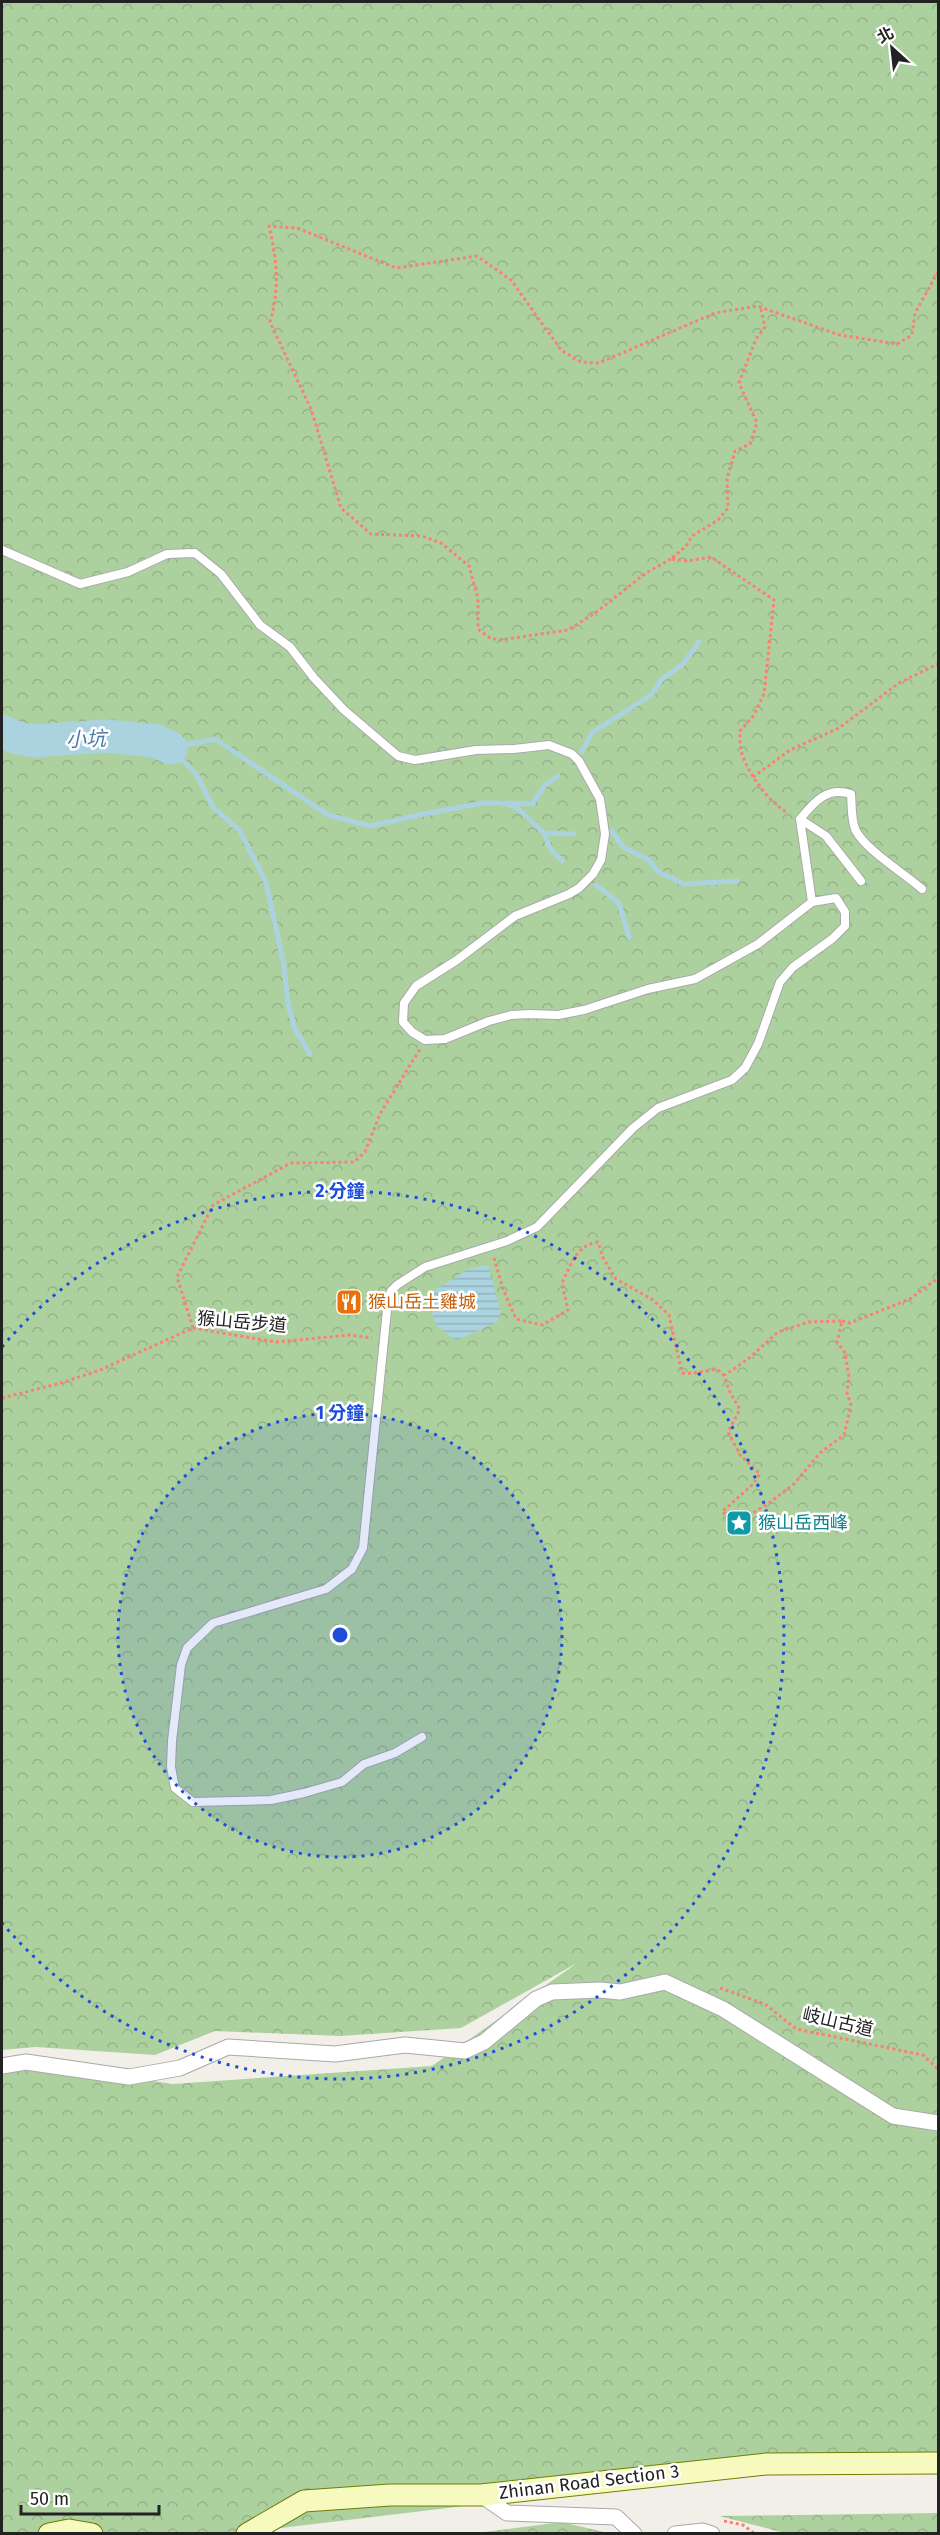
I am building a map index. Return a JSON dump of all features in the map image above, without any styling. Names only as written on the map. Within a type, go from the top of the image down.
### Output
[{"type":"street","points":[[2,2067],[26,2062],[129,2077],[180,2068],[228,2047],[335,2054],[405,2045],[465,2051],[484,2042],[537,1999],[552,1992],[600,1990],[620,1992],[665,1982],[723,2009],[893,2116],[939,2123]]},
{"type":"street","name":"Zhinan Road Section 3","points":[[247,2534],[304,2501],[390,2495],[481,2495],[766,2464],[939,2463]]},
{"type":"street","points":[[481,2495],[507,2513],[616,2517],[634,2534]]},
{"type":"street","points":[[49,2534],[69,2530],[92,2534]]},
{"type":"street","points":[[675,2534],[702,2531],[712,2534]]},
{"type":"lane","points":[[2,550],[80,584],[128,572],[167,554],[195,553],[221,574],[260,625],[290,647],[344,710],[398,756],[415,760],[441,758],[476,750],[549,745],[572,754],[579,761],[600,799],[605,834],[601,860],[593,874],[579,888],[515,916],[458,960],[416,986],[404,1003],[403,1022],[412,1032],[425,1040],[445,1039],[489,1021],[511,1016],[558,1015],[584,1010],[648,989],[695,979],[758,944],[812,902],[836,898],[845,912],[845,926],[832,939],[792,967],[780,982],[758,1044],[745,1068],[732,1080],[657,1108],[633,1128],[537,1227],[507,1241],[425,1267],[391,1291],[374,1419],[363,1548],[352,1569],[326,1589],[213,1623],[187,1648],[181,1665],[171,1767],[175,1788],[193,1802],[271,1800],[342,1782],[364,1764],[395,1753],[422,1737]]},
{"type":"lane","points":[[812,902],[800,819],[817,799],[840,791],[851,795],[855,830],[874,852],[922,889]]},
{"type":"lane","points":[[800,819],[826,836],[861,881]]},
{"type":"path","points":[[761,309],[765,327],[756,339],[740,383],[757,423],[750,444],[735,451],[729,468],[727,493],[729,508],[718,520],[693,536],[671,560],[646,573],[595,613],[568,630],[500,640],[490,638],[478,629],[478,599],[469,567],[441,543],[422,537],[371,534],[341,508],[311,409],[270,322],[276,300],[278,264],[269,226],[297,228],[396,268],[477,256],[511,280],[561,350],[581,362],[599,363],[715,313],[757,306],[840,335],[897,344],[912,335],[915,314],[939,272]]},
{"type":"path","points":[[671,560],[687,561],[711,557],[774,600],[764,694],[754,715],[740,731],[741,751],[753,777],[780,809],[800,819]]},
{"type":"path","points":[[753,777],[790,750],[838,728],[899,683],[939,664]]},
{"type":"path","points":[[193,1328],[177,1277],[213,1205],[291,1163],[354,1162],[365,1152],[380,1114],[425,1040]]},
{"type":"path","points":[[488,1247],[516,1319],[542,1325],[568,1310],[562,1283],[577,1253],[586,1244],[598,1242],[603,1257],[616,1279],[653,1300],[669,1316],[682,1373],[702,1373],[712,1370],[720,1371],[725,1375],[729,1390],[740,1409],[728,1432],[740,1455],[760,1474],[753,1484],[722,1512],[738,1522],[770,1503],[794,1484],[820,1453],[844,1435],[851,1405],[847,1393],[849,1377],[845,1353],[837,1342],[842,1321]]},
{"type":"path","points":[[725,1375],[748,1359],[778,1332],[809,1322],[842,1321],[850,1323],[910,1299],[939,1278]]},
{"type":"path","name":"猴山岳步道","points":[[2,1398],[100,1370],[193,1328],[276,1342],[350,1335],[384,1340]]},
{"type":"path","name":"岐山古道","points":[[715,1986],[765,2004],[796,2029],[923,2055],[939,2068]]},
{"type":"green space","points":[[2,2],[938,2],[938,2469],[713,2476],[239,2533],[2,2533],[2,2068],[26,2062],[173,2084],[432,2066],[577,1963],[461,2028],[340,2036],[215,2031],[155,2055],[36,2047],[2,2050]]},
{"type":"green space","points":[[938,2513],[938,2534],[785,2533],[719,2516]]},
{"type":"green space","points":[[562,2522],[608,2533],[468,2534]]},
{"type":"water","points":[[488,1265],[501,1312],[497,1322],[456,1341],[436,1325],[426,1296],[468,1269]]},
{"type":"waterway","points":[[581,752],[593,732],[651,695],[661,680],[683,664],[699,642]]},
{"type":"waterway","name":"小坑","points":[[2,731],[17,738],[34,741],[106,736],[156,741],[171,748]]},
{"type":"waterway","points":[[171,748],[215,739],[328,815],[370,826],[483,803],[505,803],[517,808],[544,833],[550,848],[562,861]]},
{"type":"waterway","points":[[171,748],[196,774],[213,807],[240,831],[266,882],[284,965],[288,1004],[295,1029],[310,1054]]},
{"type":"waterway","points":[[509,803],[532,804],[545,785],[558,776]]},
{"type":"waterway","points":[[612,831],[623,847],[649,860],[657,871],[684,884],[737,881]]},
{"type":"waterway","points":[[544,833],[574,834]]},
{"type":"waterway","points":[[596,885],[619,903],[629,937]]},
{"type":"place","name":"猴山岳土雞城","points":[[349,1302]]},
{"type":"place","name":"猴山岳西峰","points":[[739,1523]]}]
